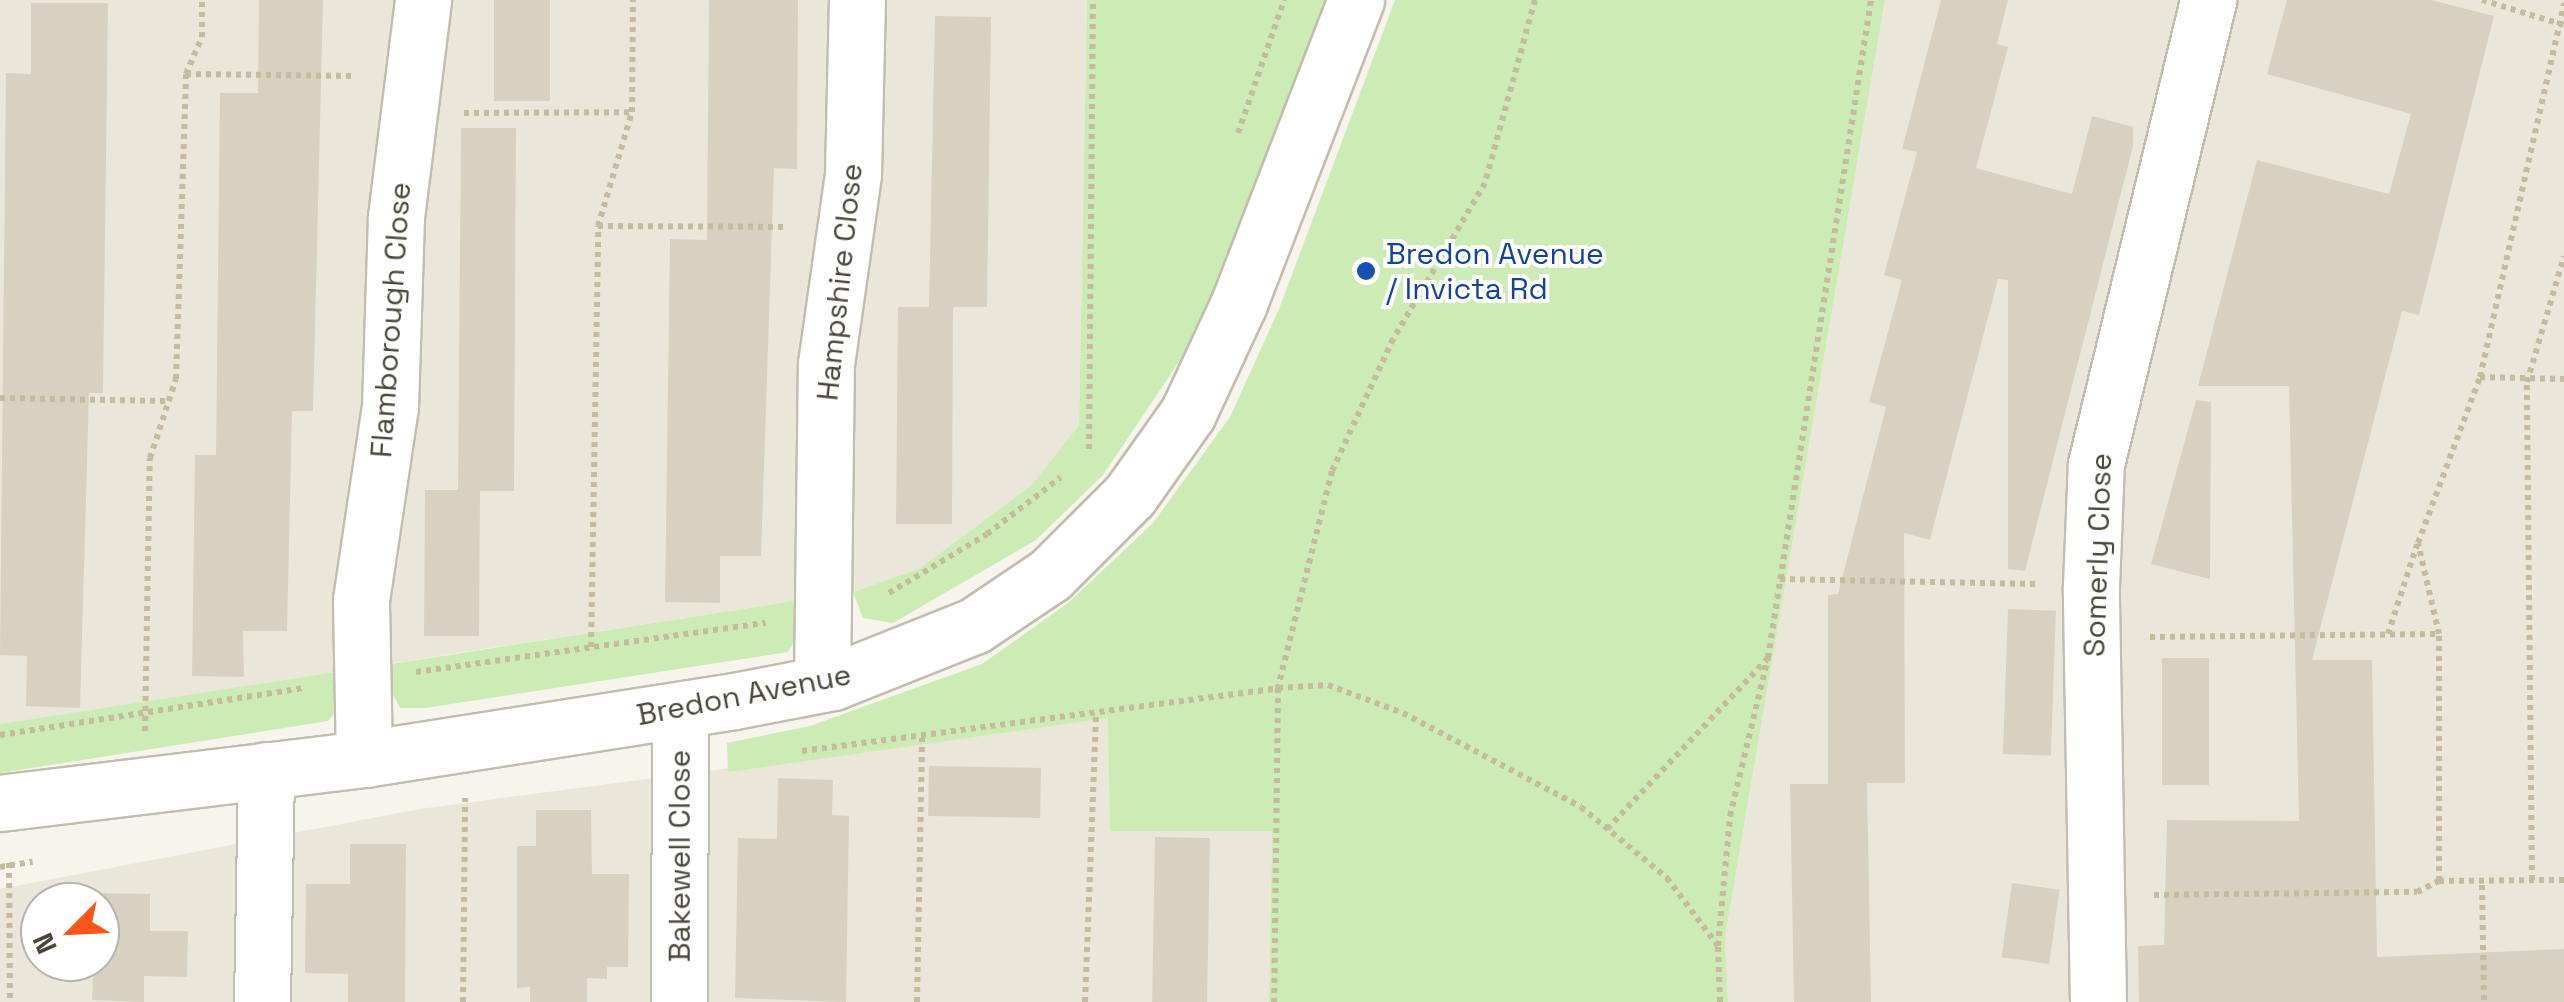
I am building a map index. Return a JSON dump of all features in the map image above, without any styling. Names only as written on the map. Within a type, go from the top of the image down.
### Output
[{"type":"street","name":"Flamborough Close","points":[[364,759],[361,600],[390,407],[396,217],[423,0]]},
{"type":"street","name":"Hampshire Close","points":[[822,684],[826,364],[853,174],[857,0]]},
{"type":"street","name":"Bredon Avenue","points":[[4,802],[144,782],[364,759],[680,710],[822,684],[906,658],[974,626],[1050,575],[1130,495],[1188,413],[1239,303],[1356,0]]},
{"type":"street","name":"Somerly Close","points":[[2098,1002],[2092,612],[2096,464],[2208,0]]},
{"type":"street","name":"Bakewell Close","points":[[678,1002],[680,710]]},
{"type":"street","points":[[262,1002],[266,770]]},
{"type":"path","points":[[144,782],[150,458],[176,380],[186,74],[202,37],[202,0]]},
{"type":"path","points":[[591,647],[598,226],[632,112],[633,0]]},
{"type":"path","points":[[1093,0],[1089,455],[1098,440]]},
{"type":"path","points":[[1232,148],[1284,0]]},
{"type":"path","points":[[1274,1002],[1278,688],[1332,471],[1393,338],[1485,183],[1535,0]]},
{"type":"path","points":[[1720,1002],[1718,946],[1730,816],[1768,658],[1871,0]]},
{"type":"path","points":[[2482,0],[2561,24]]},
{"type":"path","points":[[2388,634],[2480,377],[2564,3]]},
{"type":"path","points":[[186,74],[379,76],[408,106],[444,113],[632,112]]},
{"type":"path","points":[[598,226],[843,228]]},
{"type":"path","points":[[2532,880],[2528,382],[2564,256]]},
{"type":"path","points":[[2480,377],[2528,382],[2564,379]]},
{"type":"path","points":[[0,398],[166,401]]},
{"type":"path","points":[[0,735],[824,615],[890,593],[987,534],[1074,466]]},
{"type":"path","points":[[2418,544],[2439,634],[2439,881]]},
{"type":"path","points":[[1780,578],[2092,612],[2388,634],[2439,634]]},
{"type":"path","points":[[1607,828],[1768,658]]},
{"type":"path","points":[[793,752],[1278,688],[1328,685],[1403,713],[1582,807],[1666,878],[1718,946]]},
{"type":"path","points":[[1086,1002],[1096,713]]},
{"type":"path","points":[[917,1002],[922,738]]},
{"type":"path","points":[[463,1002],[466,744]]},
{"type":"path","points":[[4,802],[10,1002]]},
{"type":"path","points":[[2097,895],[2417,892],[2439,881],[2482,885],[2564,880]]},
{"type":"path","points":[[2482,885],[2484,1002]]},
{"type":"shaded area","points":[[0,0],[1087,0],[1079,425],[1033,485],[919,570],[853,592],[0,724]]},
{"type":"shaded area","points":[[1885,0],[2564,0],[2564,1002],[1728,1002],[1725,937]]},
{"type":"shaded area","points":[[1108,718],[1161,830],[1272,830],[1269,1002],[0,1002],[0,889],[20,885],[20,982],[120,982],[120,882],[37,882],[420,809]]},
{"type":"green space","points":[[1087,0],[1329,0],[1207,320],[1103,475],[1036,540],[893,623],[863,618],[853,592],[919,569],[1032,485],[1079,425]]},
{"type":"green space","points":[[1395,0],[1885,0],[1725,937],[1728,1002],[1269,1002],[1272,831],[1110,831],[1108,718],[728,772],[727,743],[810,726],[982,664],[1068,603],[1153,523],[1230,417],[1279,309]]},
{"type":"green space","points":[[800,600],[796,639],[788,652],[425,708],[400,708],[389,687],[385,665]]},
{"type":"green space","points":[[342,671],[343,703],[328,721],[0,773],[0,724]]},
{"type":"building","points":[[259,0],[323,0],[313,411],[292,411],[287,631],[243,631],[244,677],[192,676],[195,455],[216,455],[220,93],[258,93]]},
{"type":"building","points":[[494,0],[550,0],[550,101],[494,101]]},
{"type":"building","points":[[709,0],[798,0],[797,169],[774,168],[761,556],[720,556],[720,603],[665,602],[670,239],[707,240]]},
{"type":"building","points":[[1941,0],[2008,0],[1997,44],[2008,47],[1976,168],[2072,194],[2092,116],[2133,127],[2133,146],[2025,571],[2008,569],[2008,280],[1998,279],[1930,540],[1904,533],[1905,783],[1867,783],[1871,1002],[1794,1002],[1790,784],[1828,784],[1828,595],[1838,594],[1886,407],[1869,402],[1902,280],[1884,275],[1917,152],[1902,149]]},
{"type":"building","points":[[2287,0],[2431,0],[2494,16],[2419,315],[2402,311],[2312,660],[2372,660],[2377,957],[2564,949],[2564,1002],[2139,1002],[2138,946],[2164,945],[2167,820],[2299,821],[2289,386],[2198,386],[2257,160],[2389,194],[2411,114],[2267,74]]},
{"type":"building","points":[[31,3],[108,3],[103,393],[89,393],[80,708],[26,706],[27,656],[0,655],[6,73],[31,74]]},
{"type":"building","points":[[935,16],[991,17],[987,307],[953,307],[952,524],[896,524],[898,307],[929,307]]},
{"type":"building","points":[[461,128],[516,128],[514,491],[480,491],[479,636],[424,636],[425,490],[458,490]]},
{"type":"building","points":[[2196,400],[2211,402],[2210,579],[2151,564]]},
{"type":"building","points":[[2008,609],[2056,611],[2051,756],[2003,754]]},
{"type":"building","points":[[2162,658],[2209,658],[2209,785],[2162,785]]},
{"type":"building","points":[[929,766],[1041,768],[1040,818],[928,816]]},
{"type":"building","points":[[778,778],[833,780],[832,815],[849,816],[846,1002],[735,998],[738,838],[777,839]]},
{"type":"building","points":[[536,810],[591,810],[592,874],[629,874],[628,967],[607,967],[607,979],[587,978],[587,1002],[530,1002],[530,987],[517,988],[517,846],[536,846]]},
{"type":"building","points":[[1155,837],[1210,838],[1207,1002],[1152,1002]]},
{"type":"building","points":[[350,844],[406,844],[405,1002],[348,1002],[348,974],[305,973],[306,884],[350,884]]},
{"type":"building","points":[[2012,883],[2060,890],[2049,964],[2002,957]]},
{"type":"building","points":[[120,893],[150,894],[150,931],[188,931],[187,977],[144,976],[144,1002],[92,1000],[93,982],[120,982]]},
{"type":"place","name":"Bredon Avenue / Invicta Rd","points":[[1366,271]]}]
